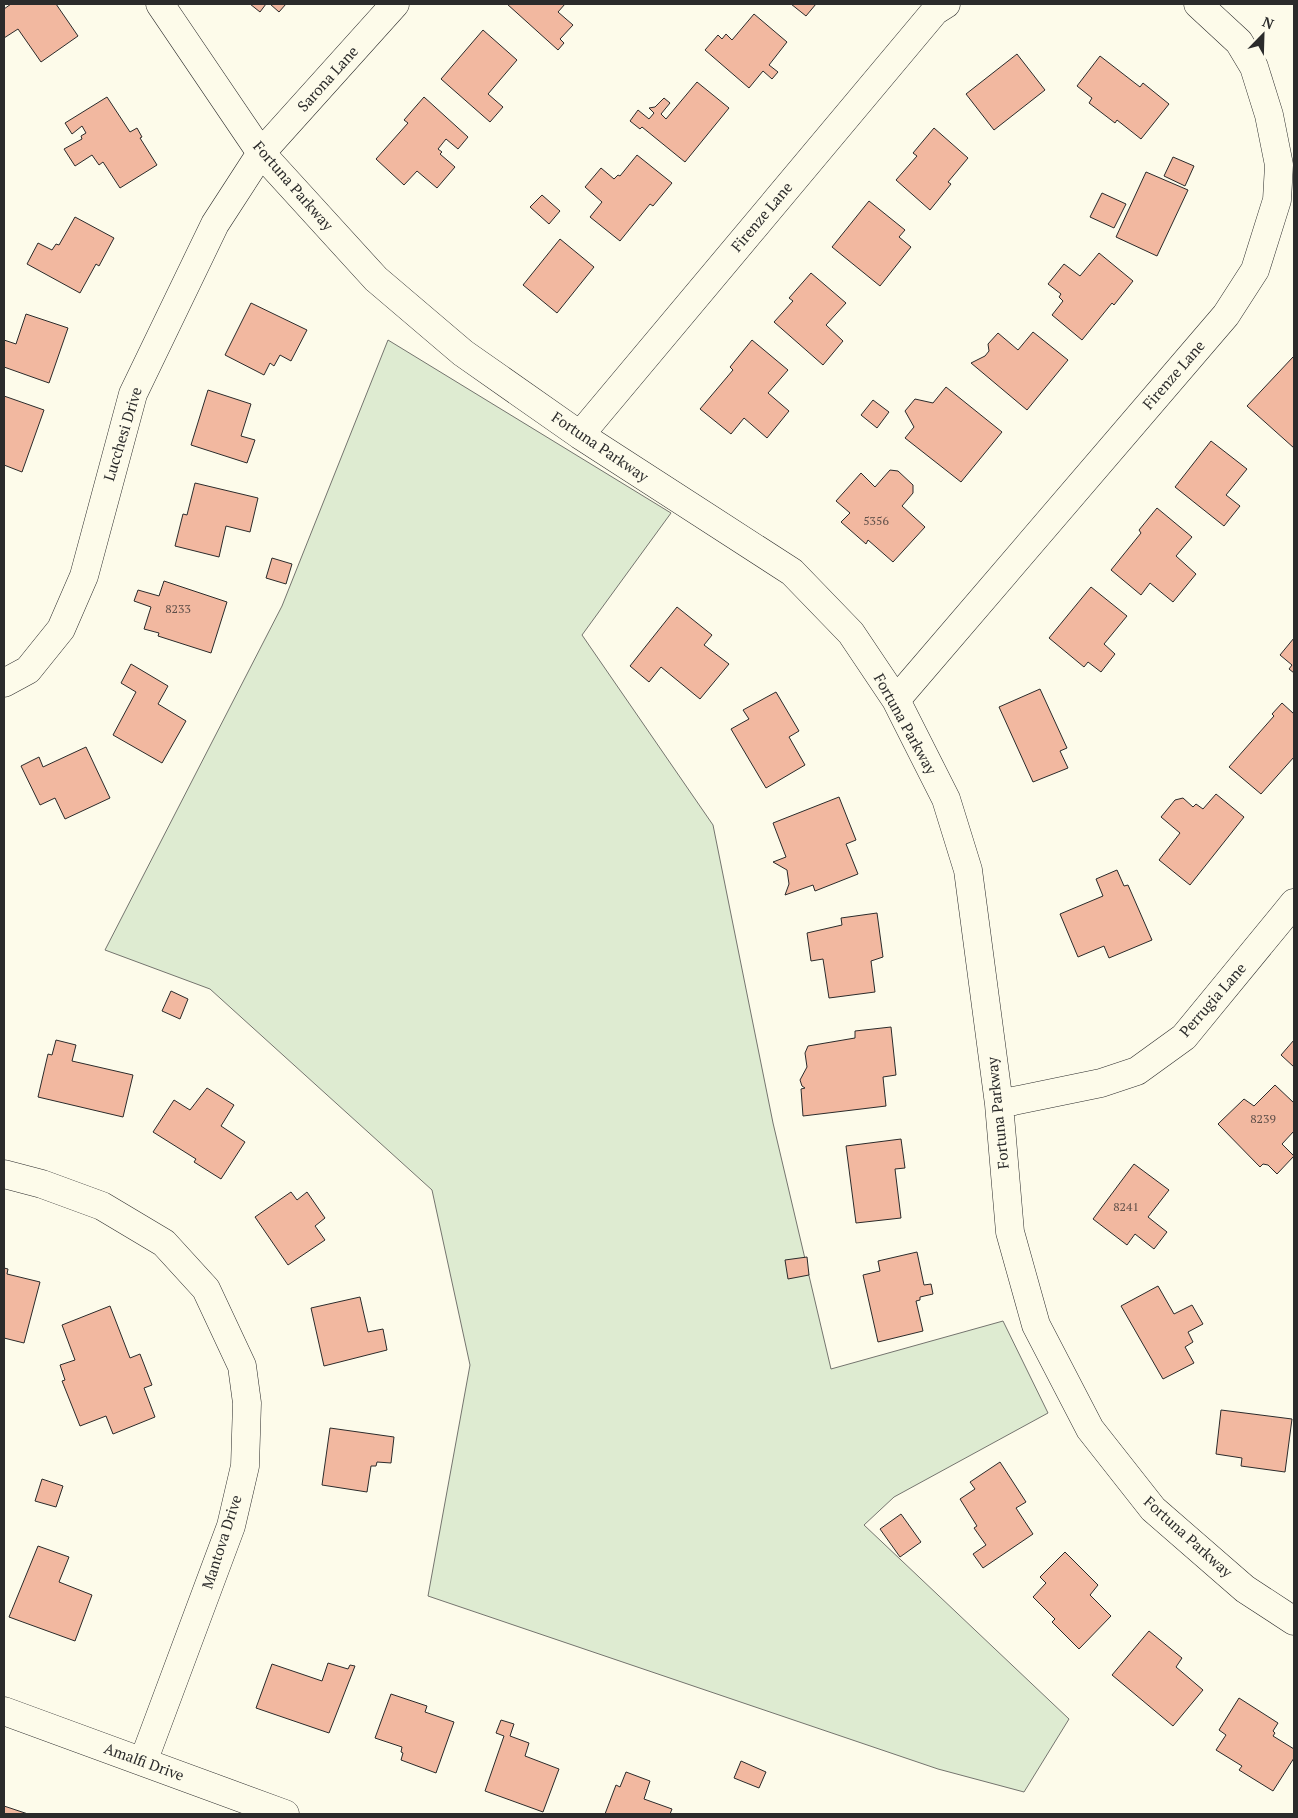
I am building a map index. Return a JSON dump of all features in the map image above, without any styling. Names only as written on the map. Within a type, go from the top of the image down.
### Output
[{"type":"street","name":"Fortuna Parkway","points":[[160,4],[261,154],[376,279],[463,354],[580,434],[792,572],[851,633],[896,700],[946,799],[968,870],[999,1104],[1010,1232],[1036,1326],[1090,1429],[1153,1509],[1245,1589],[1293,1618]]},
{"type":"street","name":"Sarona Lane","points":[[261,154],[395,4]]},
{"type":"street","name":"Firenze Lane","points":[[580,434],[935,11],[946,4]]},
{"type":"street","name":"Firenze Lane","points":[[896,700],[1226,315],[1254,270],[1277,200],[1279,165],[1270,115],[1254,67],[1238,42],[1198,4]]},
{"type":"street","name":"Lucchesi Drive","points":[[4,683],[28,670],[61,629],[84,576],[133,394],[215,224],[261,154]]},
{"type":"street","name":"Perrugia Lane","points":[[999,1104],[1101,1083],[1137,1071],[1184,1037],[1294,903]]},
{"type":"street","name":"Mantova Drive","points":[[4,1174],[42,1184],[102,1206],[164,1243],[206,1289],[242,1366],[247,1403],[244,1466],[231,1526],[143,1762]]},
{"type":"street","name":"Amalfi Drive","points":[[4,1711],[285,1814]]},
{"type":"green space","points":[[388,340],[671,513],[582,635],[713,825],[773,1123],[831,1369],[1003,1321],[1048,1413],[894,1497],[864,1525],[1069,1719],[1024,1792],[938,1769],[428,1596],[470,1365],[432,1190],[210,989],[105,950],[282,606]]},
{"type":"building","points":[[11,4],[56,4],[78,36],[41,62],[18,29],[4,38],[4,9]]},
{"type":"building","points":[[250,4],[266,4],[260,12]]},
{"type":"building","points":[[270,4],[286,4],[279,12]]},
{"type":"building","points":[[507,4],[565,4],[558,12],[573,25],[560,39],[564,43],[558,50]]},
{"type":"building","points":[[791,4],[816,4],[806,16]]},
{"type":"building","points":[[754,14],[787,42],[769,65],[778,72],[772,79],[763,71],[749,88],[705,50],[718,35],[722,39],[726,34],[732,40]]},
{"type":"building","points":[[483,30],[517,60],[488,94],[503,107],[490,122],[441,79]]},
{"type":"building","points":[[1017,54],[1045,90],[994,130],[966,94]]},
{"type":"building","points":[[1100,56],[1140,87],[1143,83],[1169,104],[1141,139],[1117,120],[1115,123],[1089,103],[1092,98],[1077,86]]},
{"type":"building","points":[[697,82],[729,108],[685,162],[642,127],[640,129],[630,121],[638,110],[649,119],[654,113],[649,108],[655,107],[664,98],[670,103],[661,114],[666,119]]},
{"type":"building","points":[[107,97],[130,132],[137,128],[142,137],[140,138],[157,165],[120,188],[103,162],[99,165],[92,155],[75,166],[64,149],[82,139],[81,136],[86,133],[82,126],[72,134],[65,123]]},
{"type":"building","points":[[424,97],[468,137],[458,149],[446,139],[438,149],[442,152],[440,154],[455,167],[437,188],[417,171],[404,185],[376,159],[408,123],[404,120]]},
{"type":"building","points":[[934,128],[968,158],[948,182],[951,184],[930,210],[896,180],[917,156],[913,153]]},
{"type":"building","points":[[637,155],[672,183],[653,206],[650,204],[620,241],[590,217],[602,202],[585,187],[601,168],[614,179],[618,175],[620,176]]},
{"type":"building","points":[[1173,157],[1194,166],[1185,186],[1164,176]]},
{"type":"building","points":[[1146,172],[1188,190],[1157,256],[1116,237]]},
{"type":"building","points":[[1102,193],[1126,204],[1114,228],[1090,217]]},
{"type":"building","points":[[542,195],[560,211],[549,224],[530,207]]},
{"type":"building","points":[[869,201],[905,230],[899,237],[911,247],[880,286],[832,247]]},
{"type":"building","points":[[75,217],[114,238],[99,266],[96,264],[80,293],[27,264],[38,243],[52,250],[56,244],[59,245]]},
{"type":"building","points":[[560,239],[594,267],[557,313],[523,285]]},
{"type":"building","points":[[1099,253],[1133,281],[1114,305],[1112,303],[1082,340],[1052,315],[1063,301],[1059,297],[1061,294],[1048,284],[1064,264],[1080,276]]},
{"type":"building","points":[[811,273],[846,303],[826,325],[843,341],[823,365],[774,322],[793,301],[789,298]]},
{"type":"building","points":[[251,303],[307,330],[291,361],[280,355],[274,366],[270,363],[264,375],[225,355]]},
{"type":"building","points":[[26,314],[68,328],[49,383],[4,367],[4,340],[16,344]]},
{"type":"building","points":[[1033,332],[1068,360],[1027,410],[971,363],[985,356],[989,351],[988,344],[998,333],[1018,350]]},
{"type":"building","points":[[752,340],[788,370],[768,393],[789,411],[767,438],[744,418],[731,434],[700,409],[733,370],[730,367]]},
{"type":"building","points":[[1294,358],[1294,448],[1247,406]]},
{"type":"building","points":[[946,387],[1002,432],[961,482],[905,438],[914,427],[905,411],[915,399],[933,403]]},
{"type":"building","points":[[208,390],[251,404],[241,436],[255,440],[247,463],[191,445]]},
{"type":"building","points":[[4,396],[44,410],[22,472],[4,465]]},
{"type":"building","points":[[873,400],[889,412],[877,428],[861,415]]},
{"type":"building","points":[[1211,441],[1247,469],[1226,495],[1240,506],[1224,526],[1175,487]]},
{"type":"building","points":[[890,470],[898,471],[913,485],[913,493],[902,506],[925,527],[893,562],[868,540],[866,544],[841,522],[850,513],[836,501],[861,473],[875,487]]},
{"type":"building","points":[[195,483],[258,498],[250,532],[226,526],[219,557],[175,546],[183,514],[187,515]]},
{"type":"building","points":[[1157,508],[1192,537],[1176,556],[1196,574],[1173,602],[1150,583],[1141,595],[1111,570],[1141,533],[1139,530]]},
{"type":"building","points":[[272,558],[292,564],[286,584],[266,578]]},
{"type":"building","points":[[164,581],[227,602],[211,653],[158,636],[159,633],[144,629],[151,607],[134,601],[138,590],[159,596]]},
{"type":"building","points":[[1091,587],[1127,616],[1104,644],[1115,654],[1101,672],[1088,662],[1084,667],[1049,638]]},
{"type":"building","points":[[677,607],[712,635],[704,645],[729,664],[700,699],[661,667],[649,682],[630,666]]},
{"type":"building","points":[[1294,638],[1294,673],[1289,669],[1292,665],[1280,655]]},
{"type":"building","points":[[131,664],[168,686],[158,704],[186,721],[162,763],[113,735],[136,692],[121,683]]},
{"type":"building","points":[[1040,689],[1067,748],[1060,751],[1068,768],[1033,782],[999,707]]},
{"type":"building","points":[[776,692],[799,731],[789,737],[805,765],[766,788],[731,729],[749,719],[743,710]]},
{"type":"building","points":[[1282,703],[1294,714],[1294,757],[1261,794],[1229,767],[1274,716],[1272,714]]},
{"type":"building","points":[[86,747],[110,798],[65,819],[55,798],[40,805],[21,766],[39,757],[43,767]]},
{"type":"building","points":[[1216,794],[1244,817],[1190,885],[1159,860],[1180,833],[1161,817],[1175,800],[1183,798],[1193,807],[1196,804],[1203,809]]},
{"type":"building","points":[[839,797],[856,840],[846,844],[858,874],[815,891],[813,885],[785,895],[789,884],[787,870],[773,862],[786,857],[773,823]]},
{"type":"building","points":[[1117,870],[1124,886],[1128,885],[1152,940],[1109,958],[1104,946],[1078,957],[1060,914],[1103,896],[1096,879]]},
{"type":"building","points":[[877,913],[883,957],[871,961],[875,992],[829,998],[823,959],[811,961],[807,933],[842,925],[841,918]]},
{"type":"building","points":[[171,991],[188,999],[180,1019],[162,1011]]},
{"type":"building","points":[[891,1027],[896,1075],[883,1077],[886,1106],[803,1116],[801,1089],[805,1088],[800,1080],[807,1067],[805,1053],[808,1046],[855,1038],[855,1031]]},
{"type":"building","points":[[56,1040],[76,1045],[72,1061],[133,1075],[123,1117],[38,1097],[48,1054],[52,1055]]},
{"type":"building","points":[[1294,1040],[1294,1067],[1281,1055]]},
{"type":"building","points":[[1275,1085],[1294,1103],[1294,1131],[1282,1144],[1294,1156],[1277,1174],[1268,1165],[1263,1164],[1260,1167],[1218,1124],[1244,1099],[1254,1106]]},
{"type":"building","points":[[207,1088],[234,1105],[221,1126],[245,1142],[221,1179],[194,1162],[196,1159],[153,1132],[174,1100],[190,1110]]},
{"type":"building","points":[[901,1139],[905,1168],[895,1169],[901,1218],[856,1223],[846,1146]]},
{"type":"building","points":[[1134,1164],[1169,1190],[1148,1217],[1167,1232],[1154,1249],[1135,1234],[1127,1245],[1093,1219]]},
{"type":"building","points":[[291,1192],[297,1200],[307,1192],[325,1218],[315,1226],[325,1240],[288,1265],[255,1217]]},
{"type":"building","points":[[917,1252],[924,1285],[931,1284],[933,1294],[920,1297],[920,1300],[916,1301],[923,1331],[878,1342],[863,1275],[880,1271],[878,1261]]},
{"type":"building","points":[[807,1257],[809,1275],[788,1279],[785,1260]]},
{"type":"building","points":[[4,1268],[8,1269],[7,1274],[40,1282],[24,1343],[4,1338]]},
{"type":"building","points":[[1158,1286],[1174,1314],[1192,1305],[1203,1324],[1188,1332],[1193,1342],[1185,1347],[1194,1363],[1163,1379],[1121,1306]]},
{"type":"building","points":[[360,1297],[368,1332],[383,1329],[387,1350],[324,1366],[311,1308]]},
{"type":"building","points":[[110,1306],[130,1358],[140,1354],[152,1385],[144,1388],[155,1417],[113,1434],[106,1416],[80,1426],[62,1381],[65,1380],[60,1365],[75,1360],[62,1325]]},
{"type":"building","points":[[1221,1410],[1292,1419],[1285,1472],[1241,1466],[1242,1458],[1216,1454]]},
{"type":"building","points":[[330,1428],[394,1437],[391,1463],[377,1462],[376,1466],[371,1466],[367,1492],[322,1485]]},
{"type":"building","points":[[1000,1462],[1026,1502],[1016,1508],[1033,1534],[983,1568],[973,1554],[986,1545],[974,1528],[977,1526],[960,1499],[975,1489],[970,1482]]},
{"type":"building","points":[[42,1479],[63,1486],[56,1507],[35,1501]]},
{"type":"building","points":[[901,1514],[921,1542],[900,1557],[880,1529]]},
{"type":"building","points":[[38,1546],[69,1557],[59,1582],[92,1595],[75,1641],[9,1617]]},
{"type":"building","points":[[1065,1552],[1098,1585],[1090,1595],[1111,1616],[1079,1649],[1052,1622],[1055,1619],[1033,1597],[1046,1583],[1040,1577]]},
{"type":"building","points":[[1149,1631],[1182,1658],[1176,1667],[1203,1690],[1173,1726],[1112,1675]]},
{"type":"building","points":[[328,1663],[348,1669],[350,1665],[355,1666],[329,1733],[256,1708],[272,1664],[322,1681]]},
{"type":"building","points":[[391,1694],[427,1706],[425,1712],[454,1722],[436,1773],[401,1760],[402,1747],[375,1738]]},
{"type":"building","points":[[1239,1698],[1278,1723],[1273,1731],[1275,1733],[1273,1736],[1294,1749],[1294,1758],[1273,1791],[1239,1770],[1242,1766],[1216,1750],[1226,1735],[1219,1730]]},
{"type":"building","points":[[501,1720],[514,1724],[510,1736],[529,1743],[525,1756],[559,1769],[543,1812],[485,1791],[504,1736],[496,1733]]},
{"type":"building","points":[[741,1761],[766,1772],[759,1788],[734,1778]]},
{"type":"building","points":[[626,1772],[650,1781],[644,1799],[672,1809],[670,1814],[605,1814],[616,1785],[620,1787]]},
{"type":"building","points":[[4,1806],[28,1814],[4,1814]]}]
